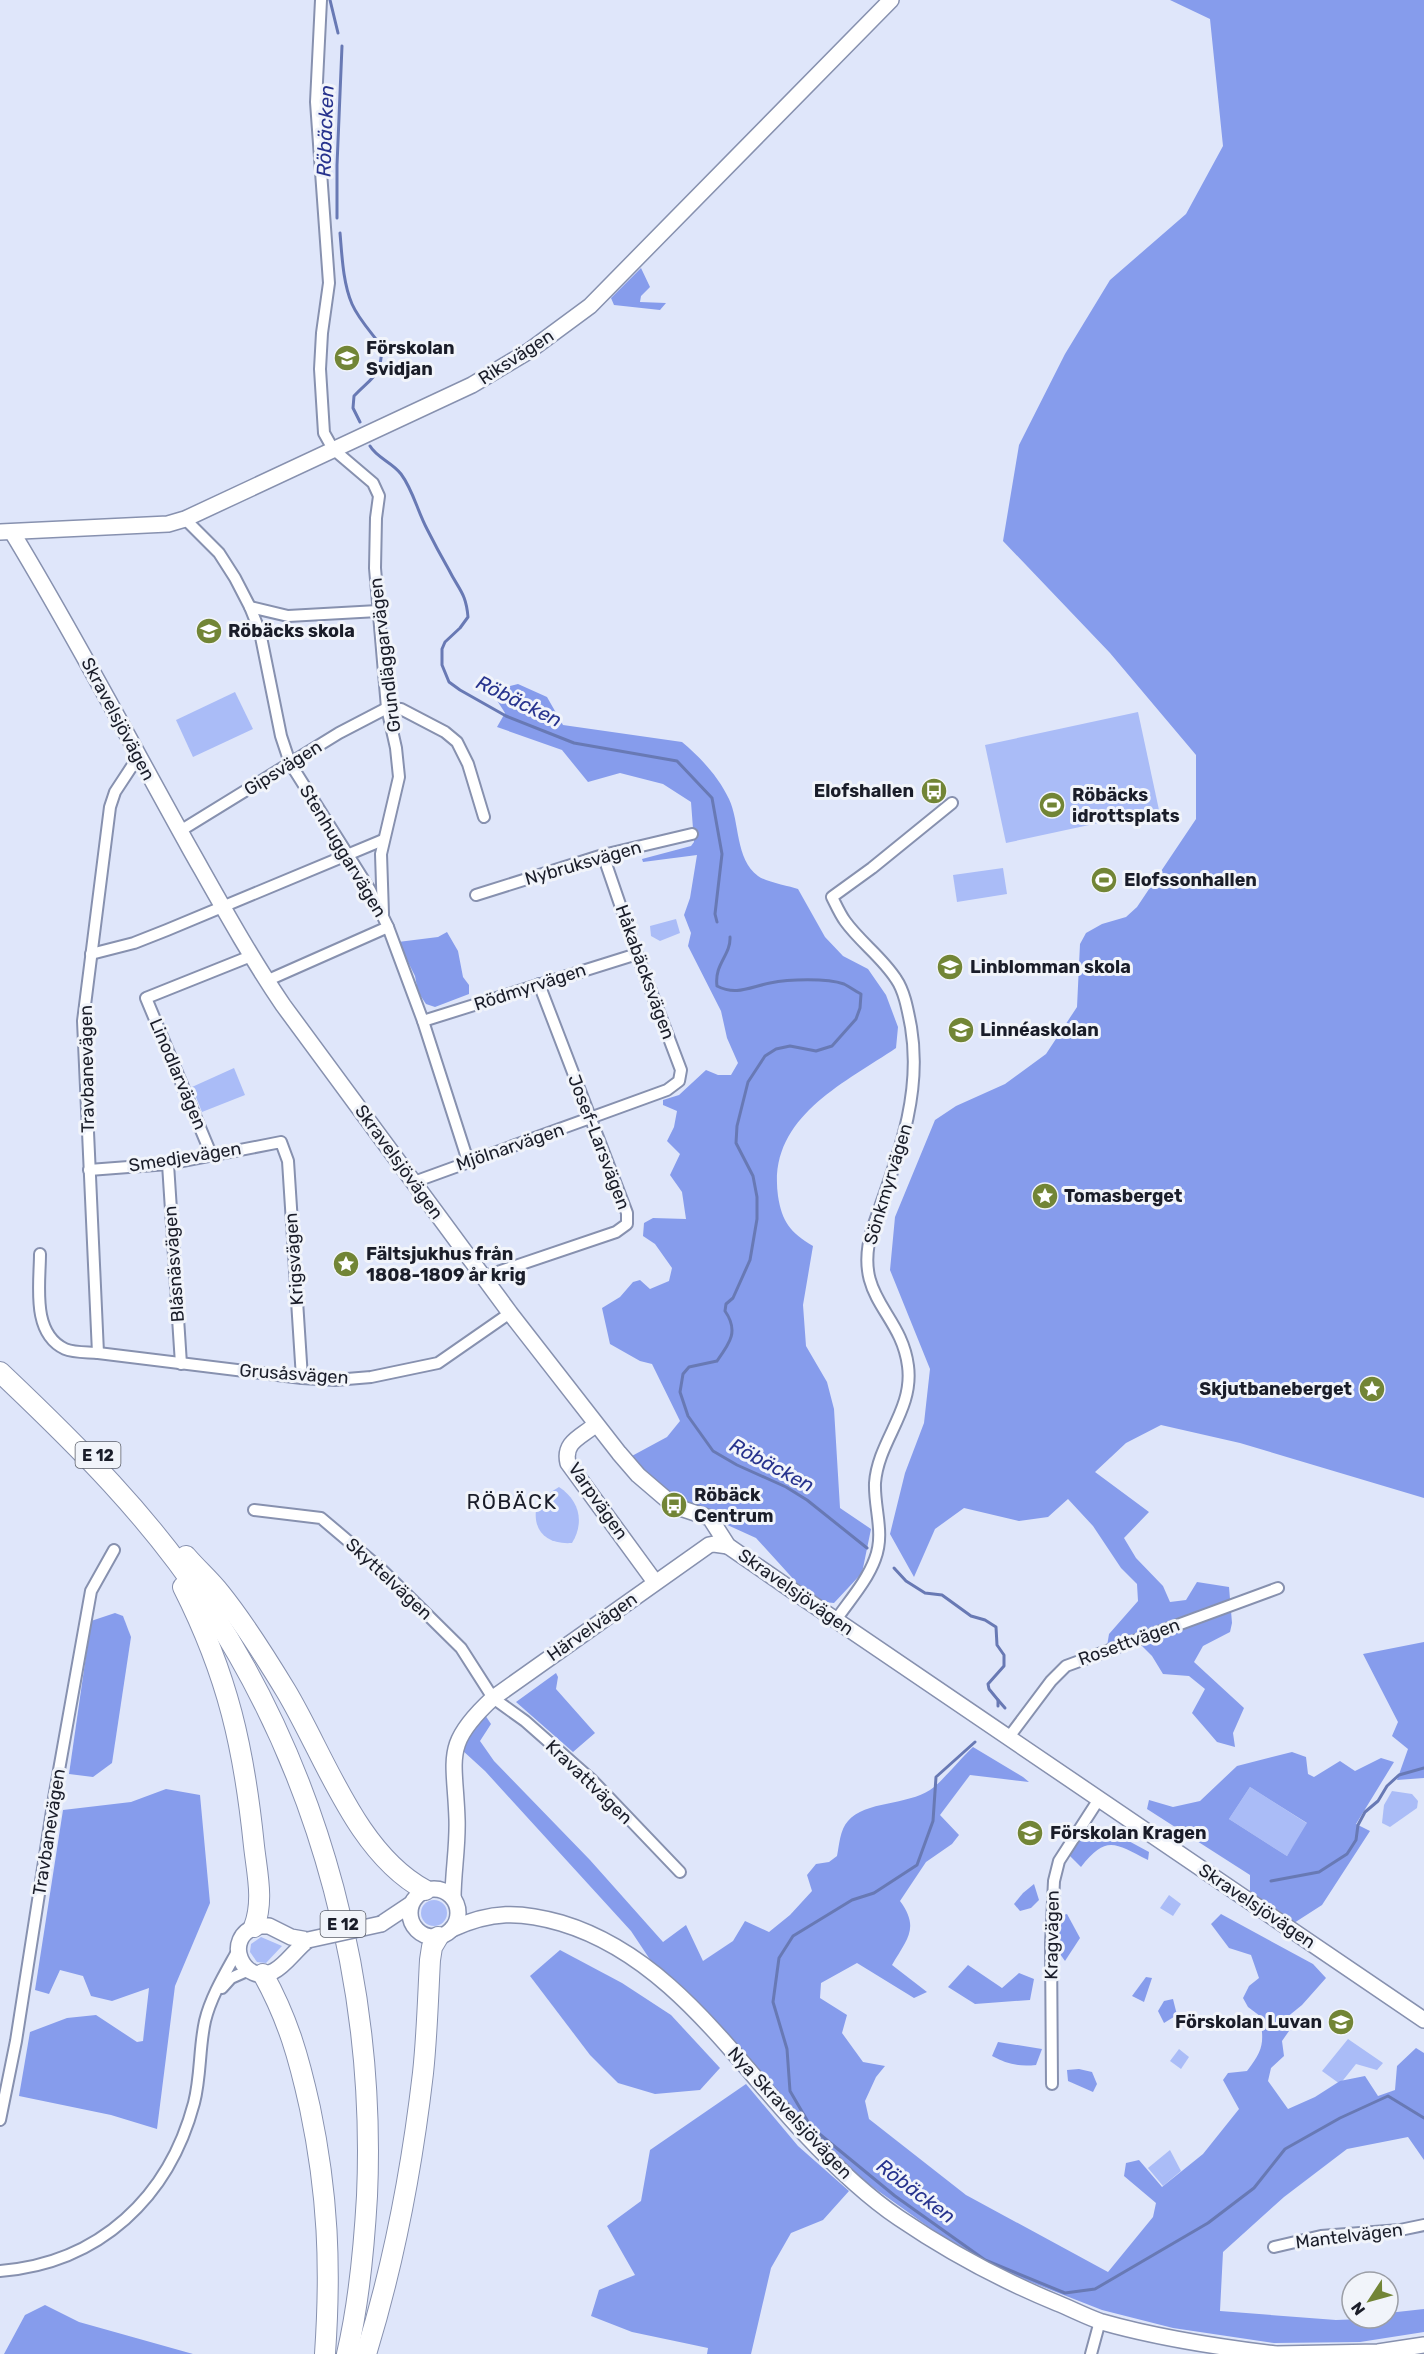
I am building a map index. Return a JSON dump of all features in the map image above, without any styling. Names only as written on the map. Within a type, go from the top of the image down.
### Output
[{"type":"highway","name":"E 12","points":[[0,1358],[49,1404],[132,1489],[188,1559],[243,1647],[290,1741],[333,1856],[357,1951],[366,2006],[376,2108],[376,2161],[370,2266],[355,2354]]},
{"type":"highway","name":"E 12","points":[[0,1372],[129,1503],[208,1606],[236,1650],[264,1704],[309,1809],[339,1907],[349,1950],[364,2054],[368,2160],[362,2264],[347,2354]]},
{"type":"highway","points":[[157,1537],[208,1639],[225,1684],[235,1720],[245,1767],[260,1898],[254,1927]]},
{"type":"highway","points":[[188,1559],[220,1592],[255,1642],[310,1733],[361,1828],[388,1862],[424,1894]]},
{"type":"highway","points":[[366,2354],[399,2222],[414,2141],[423,2071],[432,1947],[445,1933]]},
{"type":"highway","points":[[256,1972],[278,2001],[291,2034],[317,2142],[329,2249],[329,2297],[325,2354]]},
{"type":"street","points":[[321,0],[316,102],[329,283],[320,369],[324,433],[333,449]]},
{"type":"street","name":"Riksvägen","points":[[6,532],[168,524],[185,519],[472,385],[529,351],[590,306],[891,0]]},
{"type":"street","name":"Grundläggarvägen","points":[[333,449],[373,483],[379,496],[375,568],[378,611],[387,708],[396,748],[399,777],[383,840],[380,873],[383,914]]},
{"type":"street","name":"Stenhuggarvägen","points":[[185,519],[219,553],[235,578],[249,607],[260,632],[281,736],[290,763],[383,914],[423,1021],[468,1161]]},
{"type":"street","name":"Skravelsjövägen","points":[[6,532],[49,592],[138,757],[266,981],[510,1313],[595,1425],[638,1475],[666,1499],[683,1509],[710,1518],[728,1546],[1424,2020]]},
{"type":"street","points":[[249,607],[288,616],[378,611]]},
{"type":"street","points":[[387,708],[401,709],[445,732],[457,742],[468,764],[484,817]]},
{"type":"street","name":"Gipsvägen","points":[[180,831],[339,733],[387,708]]},
{"type":"street","name":"Travbanevägen","points":[[98,1353],[83,1021],[110,807],[119,784],[138,757]]},
{"type":"street","name":"Sönkmyrvägen","points":[[836,1620],[873,1565],[879,1547],[877,1476],[882,1457],[906,1402],[909,1381],[908,1364],[902,1344],[874,1293],[867,1261],[872,1230],[904,1139],[911,1110],[915,1075],[909,1017],[898,981],[872,948],[845,921],[832,897],[952,804]]},
{"type":"street","name":"Nybruksvägen","points":[[476,896],[603,855],[692,834]]},
{"type":"street","points":[[91,954],[134,943],[383,840]]},
{"type":"street","name":"Håkabäcksvägen","points":[[603,855],[681,1071],[681,1076],[673,1086]]},
{"type":"street","points":[[266,981],[388,927]]},
{"type":"street","name":"Rödmyrvägen","points":[[423,1021],[637,954]]},
{"type":"street","name":"Linodlarvägen","points":[[211,1154],[146,998],[251,956]]},
{"type":"street","name":"Josef-Larsvägen","points":[[483,1277],[616,1232],[627,1224],[627,1213],[539,984]]},
{"type":"street","name":"Mjölnarvägen","points":[[414,1182],[591,1119],[673,1086]]},
{"type":"street","name":"Smedjevägen","points":[[89,1170],[168,1164],[281,1142]]},
{"type":"street","name":"Krigsvägen","points":[[281,1142],[288,1161],[302,1378]]},
{"type":"street","name":"Blåsnäsvägen","points":[[168,1164],[181,1364]]},
{"type":"street","name":"Grusåsvägen","points":[[40,1254],[40,1314],[49,1335],[65,1349],[181,1364],[302,1378],[335,1380],[371,1377],[438,1363],[510,1313]]},
{"type":"street","name":"Varpvägen","points":[[595,1425],[569,1446],[566,1453],[568,1462],[655,1582]]},
{"type":"street","name":"Skyttelvägen","points":[[254,1510],[321,1518],[380,1568],[461,1648],[493,1698]]},
{"type":"street","name":"Härvelvägen","points":[[454,1863],[457,1819],[453,1762],[457,1743],[465,1727],[493,1698],[655,1582],[709,1545],[728,1546]]},
{"type":"street","name":"Travbanevägen","points":[[0,2120],[16,2041],[54,1798],[91,1591],[114,1550]]},
{"type":"street","name":"Rosettvägen","points":[[1009,1737],[1051,1680],[1066,1666],[1278,1588]]},
{"type":"street","name":"Kravattvägen","points":[[493,1698],[525,1721],[592,1780],[680,1872]]},
{"type":"street","name":"Kragvägen","points":[[1052,2084],[1051,1943],[1054,1881],[1059,1861],[1099,1799]]},
{"type":"street","points":[[381,1924],[447,1876],[454,1863]]},
{"type":"street","points":[[216,1995],[231,1978],[278,1969],[296,1948],[308,1940],[381,1924],[414,1928],[426,1936],[445,1933],[458,1919],[455,1903],[454,1863]]},
{"type":"street","points":[[424,1894],[446,1892],[455,1903]]},
{"type":"street","points":[[414,1928],[410,1918],[424,1894]]},
{"type":"street","name":"Nya Skravelsjövägen","points":[[455,1903],[474,1914],[488,1916]]},
{"type":"street","name":"Nya Skravelsjövägen","points":[[445,1933],[471,1920],[488,1916],[508,1914],[528,1916],[569,1926],[601,1939],[642,1962],[684,1998],[806,2135],[858,2185],[897,2216],[952,2251],[1008,2282],[1100,2321],[1227,2348],[1276,2354],[1378,2352],[1424,2345]]},
{"type":"street","points":[[0,2271],[33,2266],[82,2249],[125,2219],[144,2202],[176,2155],[187,2128],[195,2099],[205,2023],[242,1937],[254,1927],[268,1926],[291,1937],[308,1940]]},
{"type":"street","points":[[238,1950],[240,1959],[256,1972]]},
{"type":"street","name":"Mantelvägen","points":[[1274,2247],[1321,2236],[1400,2230],[1424,2225]]},
{"type":"street","points":[[1091,2354],[1100,2321]]},
{"type":"shaded area","points":[[1170,0],[1424,0],[1424,1498],[1240,1443],[1161,1425],[1126,1443],[1095,1472],[1149,1512],[1124,1538],[1136,1558],[1163,1586],[1170,1602],[1186,1600],[1197,1582],[1229,1587],[1232,1623],[1230,1632],[1203,1646],[1194,1662],[1244,1708],[1233,1733],[1235,1747],[1217,1742],[1192,1713],[1205,1689],[1189,1676],[1163,1674],[1152,1656],[1133,1637],[1107,1646],[1109,1634],[1138,1601],[1137,1584],[1121,1568],[1093,1526],[1068,1499],[1048,1517],[1019,1521],[964,1508],[935,1529],[914,1577],[890,1534],[905,1473],[924,1423],[930,1369],[890,1270],[895,1217],[935,1120],[956,1106],[1005,1084],[1046,1054],[1077,1007],[1080,944],[1086,933],[1102,924],[1126,917],[1137,907],[1196,819],[1196,755],[1110,653],[1003,541],[1019,445],[1065,354],[1110,280],[1186,214],[1223,146],[1210,19]]},
{"type":"shaded area","points":[[641,268],[650,287],[641,296],[640,302],[666,303],[660,310],[614,305],[611,298]]},
{"type":"shaded area","points":[[518,684],[547,697],[563,725],[682,742],[689,748],[714,775],[725,791],[732,808],[745,860],[751,869],[762,878],[798,889],[825,937],[843,956],[868,969],[886,995],[898,1027],[896,1048],[832,1090],[797,1124],[784,1145],[778,1169],[778,1196],[785,1220],[798,1236],[813,1246],[803,1305],[806,1346],[827,1382],[834,1409],[840,1508],[871,1529],[862,1573],[834,1603],[824,1602],[806,1593],[756,1538],[723,1523],[713,1514],[687,1505],[681,1493],[667,1494],[630,1457],[667,1437],[680,1421],[652,1364],[640,1361],[610,1344],[602,1308],[620,1297],[633,1282],[640,1280],[650,1289],[669,1281],[672,1268],[655,1244],[643,1236],[644,1223],[653,1218],[686,1219],[682,1192],[670,1175],[680,1154],[667,1141],[674,1127],[677,1111],[663,1105],[663,1100],[679,1095],[706,1070],[718,1075],[731,1075],[738,1063],[727,1038],[721,1011],[688,946],[691,933],[684,915],[690,898],[697,855],[643,862],[642,859],[691,846],[694,842],[691,802],[663,784],[620,773],[588,782],[562,750],[497,727],[505,713],[491,691]]},
{"type":"shaded area","points":[[235,692],[253,729],[193,757],[176,720]]},
{"type":"shaded area","points":[[1138,712],[1159,810],[1006,843],[985,745]]},
{"type":"shaded area","points":[[1003,868],[1007,894],[957,902],[953,875]]},
{"type":"shaded area","points":[[676,919],[680,933],[660,941],[651,936],[650,926]]},
{"type":"shaded area","points":[[447,932],[458,951],[463,977],[469,985],[469,994],[435,1007],[426,1004],[418,992],[415,976],[398,942],[438,937]]},
{"type":"shaded area","points":[[234,1068],[245,1095],[202,1112],[192,1087]]},
{"type":"shaded area","points":[[559,1487],[571,1498],[578,1512],[578,1527],[572,1543],[553,1541],[546,1537],[541,1532],[536,1518],[538,1500]]},
{"type":"shaded area","points":[[115,1613],[123,1616],[131,1637],[112,1763],[93,1777],[69,1774],[91,1621]]},
{"type":"shaded area","points":[[1424,1642],[1424,1778],[1397,1780],[1408,1749],[1392,1736],[1398,1722],[1363,1654]]},
{"type":"shaded area","points":[[556,1673],[558,1677],[556,1689],[595,1733],[573,1752],[516,1702]]},
{"type":"shaded area","points":[[483,1712],[491,1724],[480,1741],[494,1761],[590,1860],[663,1942],[686,1925],[703,1961],[733,1941],[745,1921],[769,1932],[790,1915],[812,1891],[807,1875],[816,1864],[829,1862],[837,1856],[843,1828],[848,1821],[865,1810],[921,1795],[930,1790],[973,1747],[1023,1777],[1029,1782],[970,1775],[940,1815],[959,1835],[952,1844],[926,1862],[900,1901],[906,1910],[910,1926],[906,1940],[892,1965],[927,1992],[914,1998],[857,1963],[821,1983],[820,1998],[847,2015],[842,2033],[863,2062],[885,2066],[876,2077],[865,2101],[869,2119],[966,2195],[1108,2272],[1153,2217],[1156,2203],[1124,2176],[1126,2163],[1139,2160],[1162,2187],[1203,2154],[1239,2109],[1223,2080],[1228,2073],[1247,2071],[1260,2051],[1262,2033],[1260,2016],[1248,2007],[1243,1998],[1249,1986],[1259,1978],[1251,1955],[1229,1948],[1211,1924],[1221,1914],[1313,1964],[1326,1978],[1302,2005],[1286,2018],[1289,2031],[1282,2041],[1284,2056],[1271,2068],[1268,2081],[1288,2109],[1315,2097],[1340,2081],[1365,2076],[1378,2096],[1395,2090],[1397,2066],[1416,2048],[1424,2053],[1424,2160],[1408,2137],[1347,2149],[1284,2197],[1223,2252],[1220,2311],[1340,2320],[1340,2330],[1400,2330],[1400,2312],[1424,2309],[1424,2332],[1360,2342],[1274,2343],[1173,2328],[1102,2310],[1010,2274],[958,2248],[863,2180],[809,2127],[726,2034],[651,1961],[631,1931],[485,1771],[462,1750]]},
{"type":"shaded area","points":[[1292,1752],[1306,1757],[1308,1774],[1314,1777],[1340,1761],[1355,1771],[1381,1758],[1394,1762],[1356,1824],[1370,1831],[1322,1905],[1294,1923],[1250,1891],[1250,1875],[1147,1809],[1149,1800],[1173,1807],[1200,1801],[1237,1766]],"holes":[[[1250,1787],[1307,1823],[1287,1856],[1229,1819]]]},
{"type":"shaded area","points":[[1250,1787],[1308,1824],[1287,1856],[1229,1819]]},
{"type":"shaded area","points":[[166,1789],[200,1795],[210,1903],[175,1986],[157,2129],[111,2115],[19,2096],[30,2032],[67,2018],[96,2015],[137,2042],[143,2041],[149,1988],[112,2001],[91,1996],[83,1976],[60,1970],[49,1994],[35,1990],[63,1810],[131,1802]]},
{"type":"shaded area","points":[[1392,1791],[1412,1794],[1418,1801],[1417,1808],[1390,1827],[1382,1823],[1384,1805]]},
{"type":"shaded area","points":[[1091,1830],[1112,1832],[1149,1852],[1148,1860],[1112,1845],[1098,1850],[1081,1867],[1067,1853],[1081,1834]]},
{"type":"shaded area","points":[[1034,1884],[1039,1900],[1031,1908],[1020,1911],[1014,1904]]},
{"type":"shaded area","points":[[1169,1895],[1181,1904],[1173,1916],[1160,1908]]},
{"type":"shaded area","points":[[434,1900],[443,1904],[447,1913],[443,1922],[434,1926],[425,1922],[421,1913],[425,1904]]},
{"type":"shaded area","points":[[1067,1914],[1080,1938],[1065,1961],[1060,1954],[1058,1917]]},
{"type":"shaded area","points":[[261,1937],[282,1946],[266,1963],[257,1962],[250,1952],[251,1944]]},
{"type":"shaded area","points":[[560,1950],[622,1983],[671,2015],[720,2068],[700,2090],[655,2094],[618,2083],[590,2055],[530,1976]]},
{"type":"shaded area","points":[[968,1965],[1002,1988],[1019,1973],[1034,1979],[1030,2000],[975,2004],[948,1987]]},
{"type":"shaded area","points":[[1146,1977],[1152,1978],[1144,2002],[1132,1996]]},
{"type":"shaded area","points":[[1173,1999],[1177,2015],[1164,2023],[1158,2011],[1164,2001]]},
{"type":"shaded area","points":[[1348,2039],[1383,2063],[1377,2070],[1356,2064],[1340,2084],[1322,2071]]},
{"type":"shaded area","points":[[998,2042],[1042,2049],[1036,2065],[1024,2066],[1008,2063],[992,2056]]},
{"type":"shaded area","points":[[1179,2049],[1189,2057],[1181,2069],[1170,2061]]},
{"type":"shaded area","points":[[1079,2069],[1092,2072],[1097,2084],[1093,2092],[1068,2081],[1067,2070]]},
{"type":"shaded area","points":[[746,2084],[798,2146],[849,2191],[823,2220],[791,2233],[771,2268],[751,2354],[707,2354],[708,2348],[632,2332],[591,2316],[599,2290],[635,2275],[607,2226],[641,2201],[650,2150]]},
{"type":"shaded area","points":[[1170,2150],[1181,2171],[1163,2186],[1148,2168]]},
{"type":"shaded area","points":[[45,2305],[79,2322],[193,2354],[4,2354],[25,2315]]},
{"type":"waterway","name":"Röbäcken","points":[[330,0],[338,33]]},
{"type":"waterway","name":"Röbäcken","points":[[337,218],[342,46]]},
{"type":"waterway","name":"Röbäcken","points":[[340,233],[343,269],[349,296],[358,316],[382,347],[378,370],[354,396],[353,408],[360,422]]},
{"type":"waterway","name":"Röbäcken","points":[[370,446],[405,480],[427,529],[466,602],[468,617],[445,642],[442,649],[442,665],[449,682],[506,716],[574,743],[677,761],[712,798],[722,854],[715,914],[717,922]]},
{"type":"waterway","name":"Röbäcken","points":[[730,937],[728,949],[718,972],[717,986],[737,990],[787,981],[837,982],[861,994],[860,1008],[856,1019],[832,1046],[816,1051],[790,1046],[776,1049],[765,1056],[748,1082],[737,1126],[736,1143],[753,1176],[757,1197],[757,1219],[750,1260],[733,1298],[726,1304],[725,1311],[732,1331],[729,1343],[717,1361],[689,1367],[683,1374],[680,1392],[688,1416],[713,1451],[737,1465],[786,1487],[807,1500],[867,1548]]},
{"type":"waterway","name":"Röbäcken","points":[[894,1568],[906,1581],[925,1593],[942,1595],[971,1616],[985,1620],[996,1627],[997,1645],[1004,1655],[1004,1666],[988,1684],[989,1689],[998,1700],[998,1706]]},
{"type":"waterway","name":"Röbäcken","points":[[998,1700],[1005,1708]]},
{"type":"waterway","name":"Röbäcken","points":[[975,1742],[936,1777],[933,1821],[917,1865],[874,1893],[852,1900],[793,1936],[779,1958],[773,2002],[787,2049],[790,2091],[811,2127],[895,2196],[985,2260],[1065,2293],[1095,2289],[1208,2223],[1254,2188],[1285,2149],[1340,2118],[1388,2096],[1424,2118]]},
{"type":"waterway","points":[[1271,1881],[1319,1872],[1347,1854],[1356,1840],[1358,1825],[1365,1812],[1378,1801],[1387,1786],[1399,1775],[1424,1768]]},
{"type":"place","name":"Förskolan Svidjan","points":[[347,358]]},
{"type":"place","name":"Röbäcks skola","points":[[209,631]]},
{"type":"place","name":"Elofshallen","points":[[934,791]]},
{"type":"place","name":"Röbäcks idrottsplats","points":[[1052,805]]},
{"type":"place","name":"Elofssonhallen","points":[[1104,880]]},
{"type":"place","name":"Linblomman skola","points":[[950,967]]},
{"type":"place","name":"Linnéaskolan","points":[[961,1030]]},
{"type":"place","name":"Tomasberget","points":[[1045,1196]]},
{"type":"place","name":"Fältsjukhus från 1808-1809 år krig","points":[[346,1264]]},
{"type":"place","name":"Skjutbaneberget","points":[[1372,1389]]},
{"type":"place","name":"Röbäck Centrum","points":[[674,1505]]},
{"type":"place","name":"Förskolan Kragen","points":[[1030,1833]]},
{"type":"place","name":"Förskolan Luvan","points":[[1341,2022]]},
{"type":"district","name":"RÖBÄCK","points":[[512,1501]]}]
